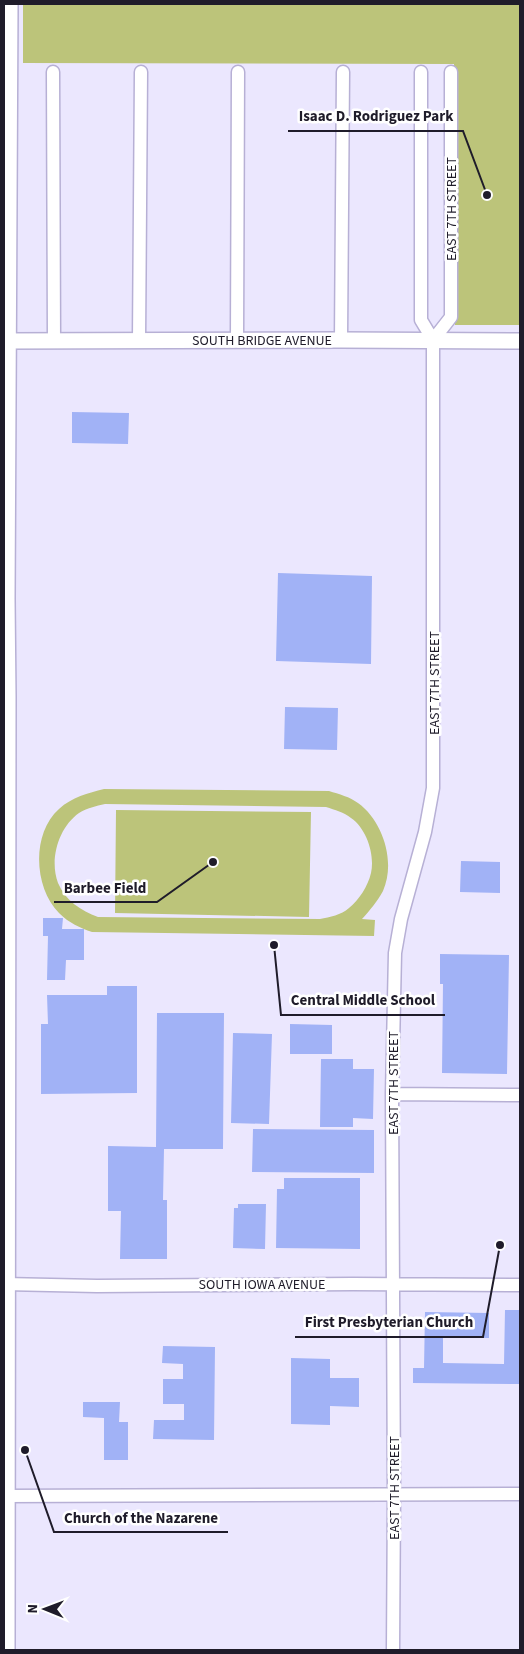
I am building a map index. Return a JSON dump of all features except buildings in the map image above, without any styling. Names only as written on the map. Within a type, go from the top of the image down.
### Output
[{"type":"street","points":[[7,1650],[5,1030],[6,342],[10,4]]},
{"type":"street","points":[[53,72],[54,341]]},
{"type":"street","points":[[139,341],[141,72]]},
{"type":"street","points":[[237,340],[238,72]]},
{"type":"street","points":[[341,340],[343,72]]},
{"type":"street","name":"EAST 7TH STREET","points":[[393,1650],[392,1094],[395,953],[401,919],[425,832],[433,788],[433,340],[421,320],[421,72]]},
{"type":"street","name":"EAST 7TH STREET","points":[[433,340],[451,317],[451,72]]},
{"type":"street","name":"SOUTH BRIDGE AVENUE","points":[[6,342],[237,340],[520,341]]},
{"type":"street","points":[[392,1094],[520,1095]]},
{"type":"street","name":"SOUTH IOWA AVENUE","points":[[6,1284],[97,1286],[520,1285]]},
{"type":"street","points":[[6,1496],[520,1494]]},
{"type":"green space","points":[[23,4],[520,4],[520,325],[455,325],[454,64],[23,63]]},
{"type":"green space","points":[[104,789],[329,791],[352,799],[367,811],[374,820],[385,843],[387,855],[387,880],[383,891],[362,919],[375,920],[374,936],[92,932],[75,925],[59,913],[45,890],[39,861],[40,846],[50,820],[59,809],[75,798]],"holes":[[[105,804],[326,807],[345,814],[357,823],[369,843],[372,866],[370,878],[360,897],[353,905],[339,914],[320,919],[98,917],[86,912],[69,900],[61,889],[55,874],[55,854],[61,835],[72,819],[88,808]]]},
{"type":"green space","points":[[116,810],[311,812],[309,917],[115,913]]},
{"type":"place","name":"Isaac D. Rodriguez Park","points":[[487,195]]},
{"type":"place","name":"Barbee Field","points":[[213,862]]},
{"type":"place","name":"Central Middle School","points":[[274,945]]},
{"type":"place","name":"First Presbyterian Church","points":[[500,1245]]},
{"type":"place","name":"Church of the Nazarene","points":[[25,1450]]}]
